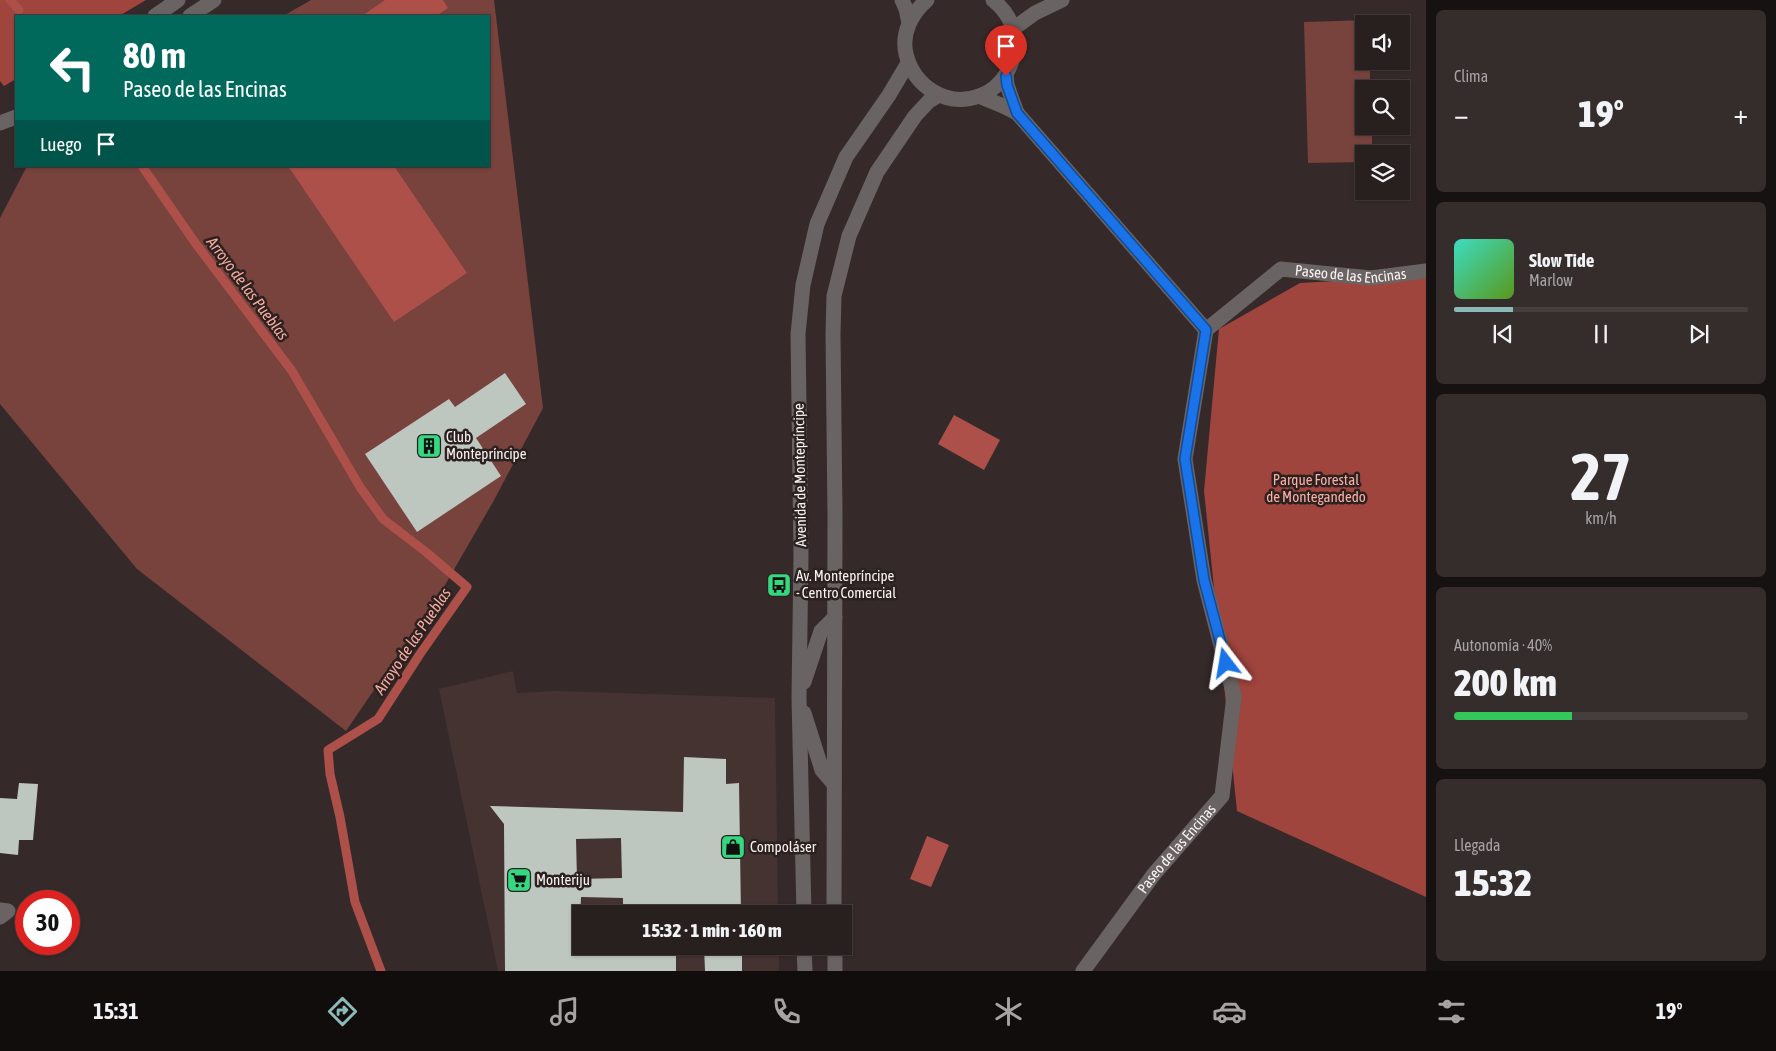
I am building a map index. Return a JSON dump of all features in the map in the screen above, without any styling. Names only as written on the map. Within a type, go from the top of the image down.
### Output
[{"type":"street","points":[[156,15],[178,0]]},
{"type":"street","points":[[192,15],[214,0]]},
{"type":"street","points":[[902,0],[909,23]]},
{"type":"street","points":[[927,0],[914,14],[909,23],[905,50],[908,63],[913,73],[921,82],[940,95],[952,99],[966,99],[979,96],[994,88],[1006,76],[1011,65],[1015,41],[1013,29],[1008,17],[993,0]]},
{"type":"street","points":[[1013,29],[1035,13],[1062,0]]},
{"type":"street","name":"Avenida de Montepríncipe","points":[[804,905],[799,697],[801,555],[798,334],[803,285],[817,224],[846,157],[889,95],[908,63]]},
{"type":"street","points":[[1006,76],[1007,85],[1017,113]]},
{"type":"street","points":[[834,905],[834,296],[849,236],[877,172],[915,116],[929,101],[940,95]]},
{"type":"street","points":[[979,96],[1017,113],[1206,330]]},
{"type":"street","points":[[0,123],[15,117]]},
{"type":"street","name":"Paseo de las Encinas","points":[[1083,971],[1154,874],[1222,796],[1234,696],[1204,580],[1185,459],[1206,330],[1282,269],[1371,278],[1426,271]]},
{"type":"street","points":[[834,784],[822,770],[799,697],[821,631],[835,616]]},
{"type":"street","points":[[0,910],[8,911],[0,917]]},
{"type":"street","points":[[804,955],[805,971]]},
{"type":"street","points":[[835,955],[835,971]]},
{"type":"shaded area","points":[[311,0],[494,0],[543,408],[493,502],[441,592],[346,731],[137,569],[0,404],[0,218],[28,167],[490,167],[490,15],[285,15]]},
{"type":"shaded area","points":[[385,0],[443,0],[448,8],[438,15],[363,15]]},
{"type":"shaded area","points":[[1355,20],[1355,70],[1370,70],[1370,80],[1355,80],[1355,135],[1372,135],[1372,145],[1355,145],[1355,162],[1308,163],[1304,22]]},
{"type":"shaded area","points":[[289,167],[395,167],[467,273],[394,322]]},
{"type":"shaded area","points":[[954,415],[1000,440],[984,470],[938,444]]},
{"type":"shaded area","points":[[513,671],[517,693],[556,691],[775,698],[778,905],[572,905],[572,955],[779,955],[779,971],[498,971],[439,689]]},
{"type":"shaded area","points":[[927,836],[949,845],[931,887],[910,879]]},
{"type":"green space","points":[[0,0],[146,0],[121,15],[15,15],[15,80],[4,86],[0,81]]},
{"type":"green space","name":"Parque Forestal de Montegandedo","points":[[1426,276],[1426,897],[1237,811],[1204,491],[1219,329],[1300,283]]},
{"type":"building","name":"Club Montepríncipe","points":[[505,373],[526,404],[476,438],[501,476],[417,532],[365,454],[449,399],[455,407]]},
{"type":"building","points":[[684,757],[726,759],[726,784],[739,783],[741,905],[623,905],[623,898],[581,897],[581,905],[572,905],[572,955],[676,955],[676,971],[505,971],[504,824],[490,806],[683,812]],"holes":[[[621,838],[622,878],[577,879],[576,839]]]},
{"type":"building","points":[[19,783],[38,784],[33,840],[19,840],[18,855],[0,853],[0,798],[17,799]]},
{"type":"building","points":[[704,955],[742,955],[742,971],[705,971]]},
{"type":"waterway","points":[[10,0],[19,10]]},
{"type":"waterway","name":"Arroyo de las Pueblas","points":[[143,167],[196,244],[292,371],[360,487],[383,519],[467,587],[420,654],[378,719],[328,750],[330,774],[340,817],[355,902],[381,971]]},
{"type":"place","name":"Club Montepríncipe","points":[[429,446]]},
{"type":"place","name":"Av. Montepríncipe - Centro Comercial","points":[[779,585]]},
{"type":"place","name":"Compoláser","points":[[733,847]]},
{"type":"place","name":"Monteriju","points":[[519,880]]},
{"type":"route","points":[[1006,76],[1007,85],[1017,113],[1206,330],[1185,459],[1204,580],[1226,663]]}]
